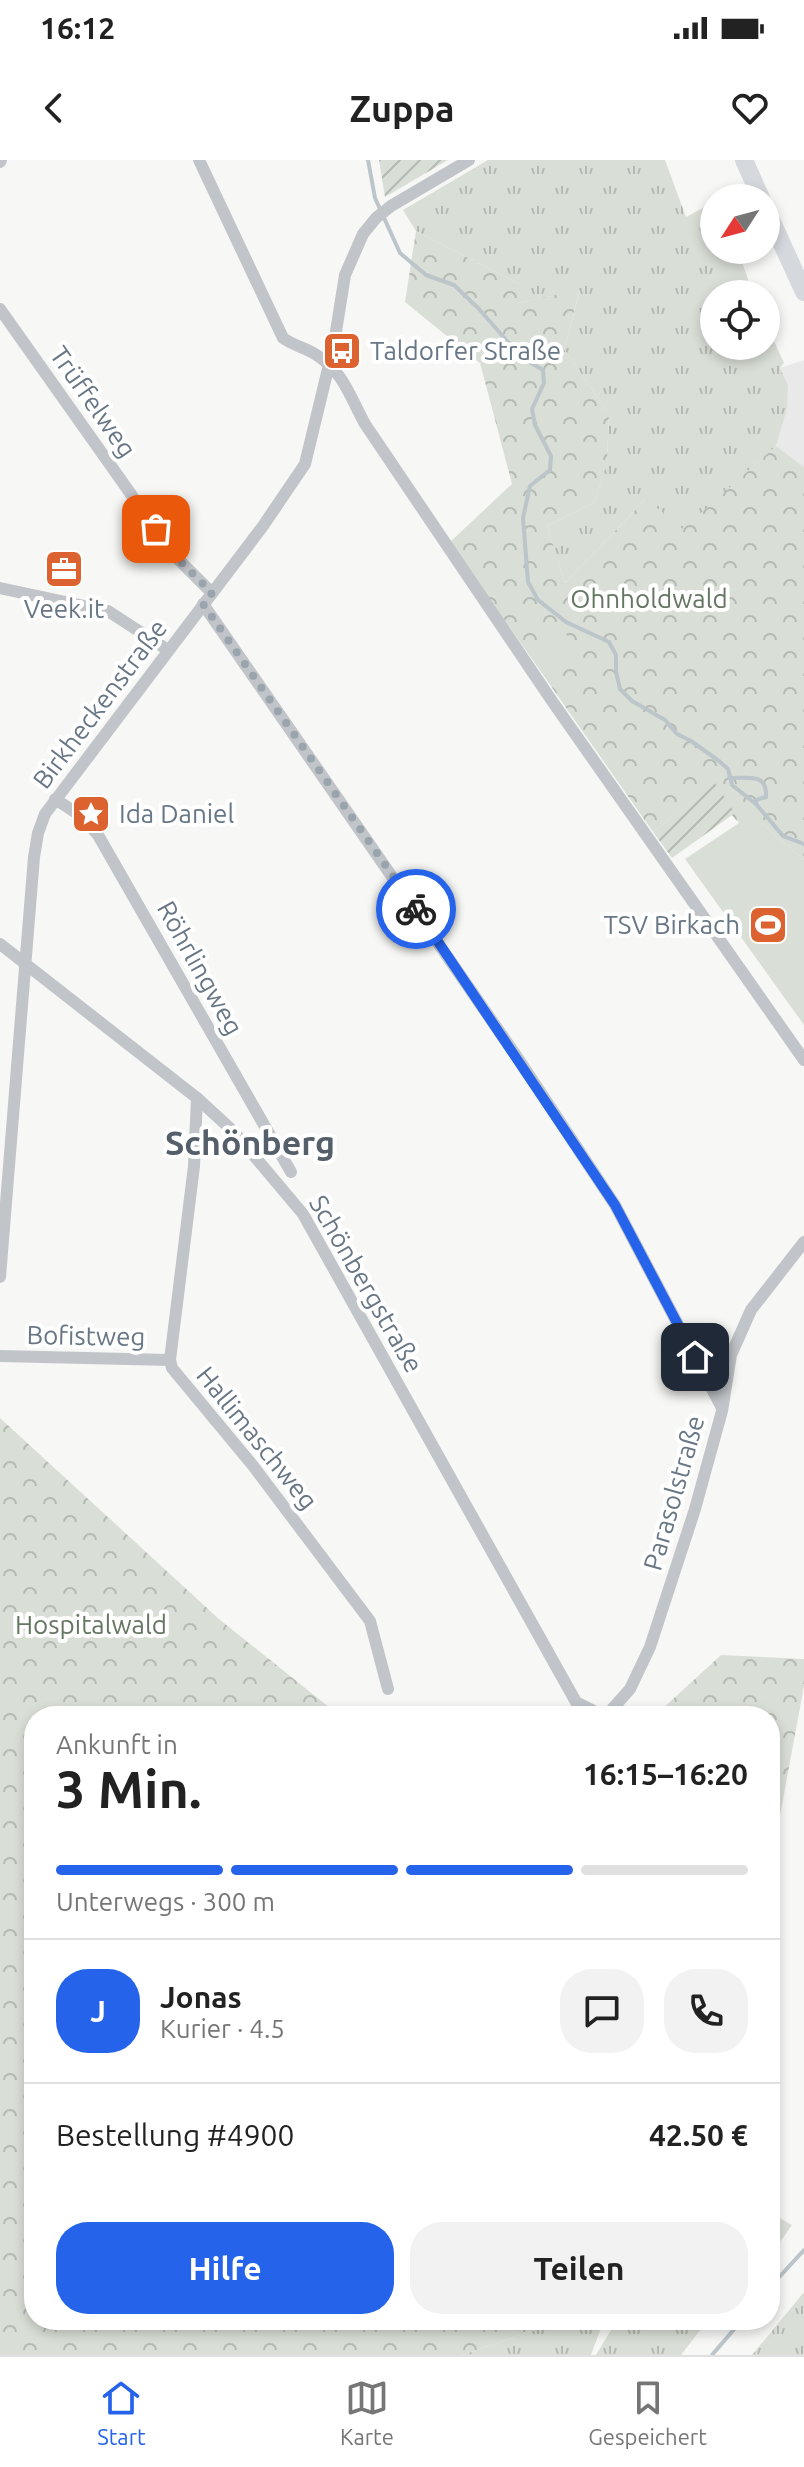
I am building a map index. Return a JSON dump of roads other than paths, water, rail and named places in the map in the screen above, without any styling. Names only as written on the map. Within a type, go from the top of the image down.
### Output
[{"type":"main road","points":[[744,160],[755,184]]},
{"type":"main road","points":[[780,240],[804,292]]},
{"type":"street","points":[[199,160],[283,338],[290,344],[313,352],[329,363],[343,379],[365,424],[552,701],[804,1060]]},
{"type":"street","name":"Birkheckenstraße","points":[[0,1277],[34,857],[41,823],[55,799],[263,526],[305,464],[329,363],[345,275],[363,234],[391,206],[469,160]]},
{"type":"street","name":"Trüffelweg","points":[[0,309],[174,555],[212,593]]},
{"type":"street","points":[[0,588],[108,611],[168,650]]},
{"type":"street","points":[[203,604],[490,1018],[615,1205],[722,1408]]},
{"type":"street","name":"Röhrlingweg","points":[[55,799],[81,816],[98,835],[291,1172]]},
{"type":"street","name":"Schönbergstraße","points":[[0,944],[197,1098],[234,1132],[303,1214],[576,1702]]},
{"type":"street","name":"Hallimaschweg","points":[[197,1098],[194,1166],[170,1360],[172,1368],[254,1467],[370,1621],[388,1689]]},
{"type":"street","name":"Parasolstraße","points":[[614,1706],[630,1689],[650,1647],[695,1509],[722,1408],[731,1355],[751,1310],[804,1242]]},
{"type":"street","name":"Bofistweg","points":[[0,1356],[170,1360]]},
{"type":"street","name":"Parasolstraße","points":[[576,1702],[584,1706]]},
{"type":"waterway","points":[[368,160],[375,198],[400,253],[426,275],[454,285],[521,357],[543,370],[544,383],[532,409],[535,425],[551,456],[550,470],[530,486],[523,518],[528,582],[538,600],[566,622],[609,642],[616,655],[620,689],[632,701],[665,720],[677,734],[719,761],[728,769],[732,785],[756,804],[783,836],[804,844]]},
{"type":"waterway","points":[[729,778],[754,778],[763,783],[766,797],[756,800],[756,804]]},
{"type":"waterway","points":[[780,2276],[804,2250]]},
{"type":"waterway","points":[[712,2355],[733,2330]]},
{"type":"place","name":"Taldorfer Straße","points":[[342,351]]},
{"type":"place","name":"Veek.it","points":[[64,569]]},
{"type":"place","name":"Ida Daniel","points":[[91,814]]},
{"type":"place","name":"TSV Birkach","points":[[768,925]]},
{"type":"district","name":"Schönberg","points":[[250,1143]]},
{"type":"park label","name":"Ohnholdwald","points":[[649,599]]},
{"type":"park label","name":"Hospitalwald","points":[[91,1625]]}]
